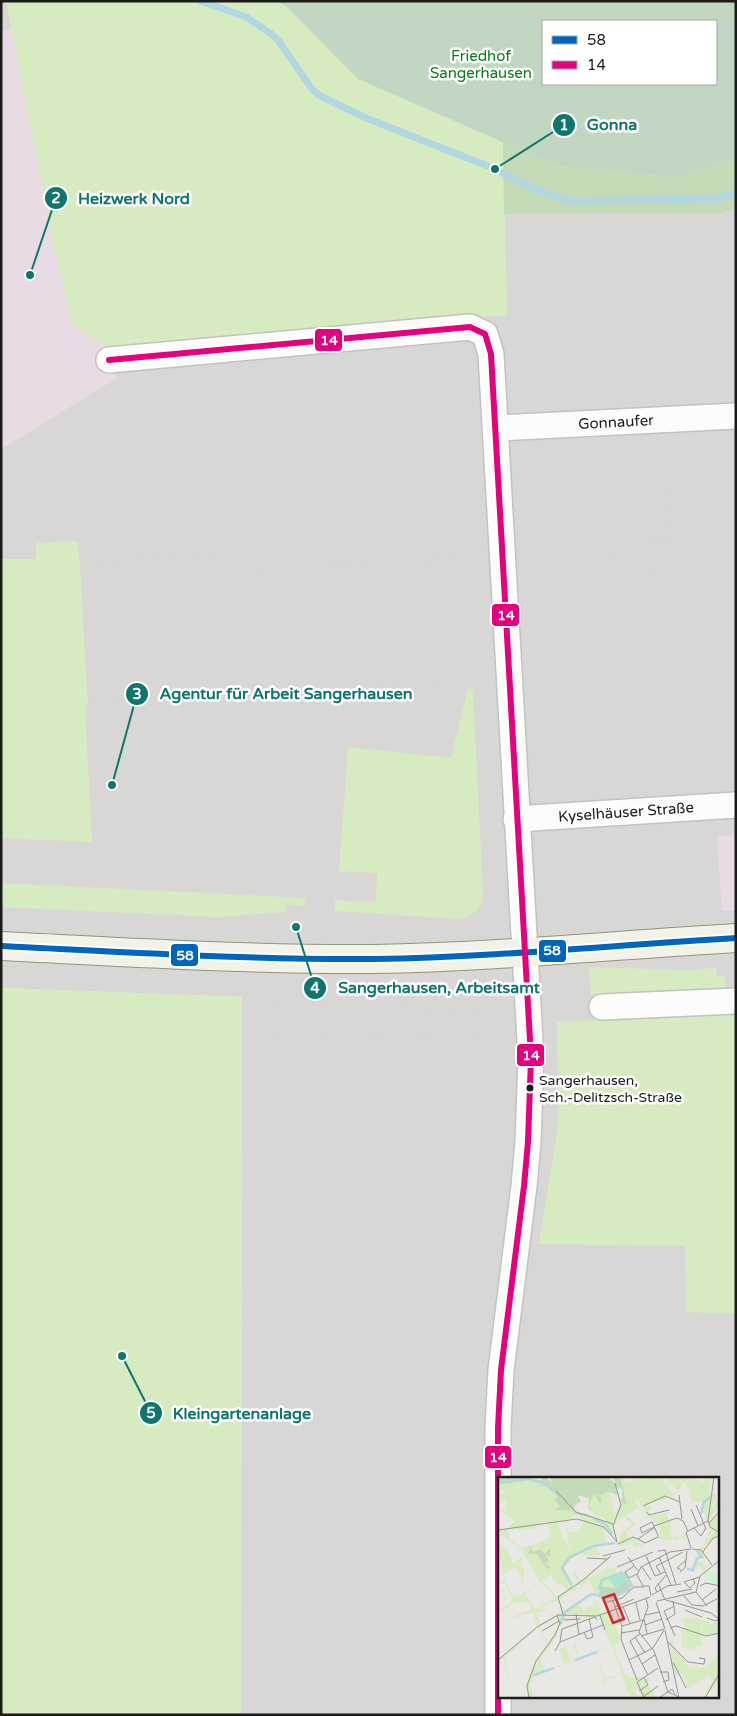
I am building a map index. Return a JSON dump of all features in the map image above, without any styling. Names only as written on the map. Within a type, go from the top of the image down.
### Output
[{"type":"main road","points":[[1,946],[292,959],[429,958],[736,938]]},
{"type":"street","points":[[109,360],[470,327],[485,334],[491,354],[496,428],[516,819],[530,1032],[531,1090],[524,1186],[501,1370],[498,1428],[498,1477]]},
{"type":"street","name":"Gonnaufer","points":[[496,428],[736,416]]},
{"type":"street","name":"Kyselhäuser Straße","points":[[516,819],[736,806]]},
{"type":"street","points":[[602,1007],[736,1001]]},
{"type":"street","points":[[498,1698],[498,1715]]},
{"type":"shaded area","points":[[1,1],[6,1],[12,28],[1,32]]},
{"type":"shaded area","points":[[12,28],[54,247],[112,351],[117,378],[1,449],[1,32]]},
{"type":"shaded area","points":[[736,209],[736,1715],[241,1715],[242,997],[1,988],[1,449],[116,378],[112,351],[380,323],[507,315],[504,214],[721,213]]},
{"type":"shaded area","points":[[482,354],[485,424],[468,425],[464,355]]},
{"type":"shaded area","points":[[612,471],[651,471],[653,495],[669,494],[671,539],[655,540],[656,604],[615,607]]},
{"type":"shaded area","points":[[213,555],[214,571],[450,559],[457,684],[88,703],[80,562]]},
{"type":"shaded area","points":[[736,835],[736,910],[722,911],[717,836]]},
{"type":"shaded area","points":[[273,1005],[476,1009],[476,1039],[272,1035]]},
{"type":"green space","points":[[6,1],[276,1],[286,6],[358,79],[503,142],[507,315],[380,323],[112,351],[72,324],[54,247]]},
{"type":"green space","name":"Friedhof Sangerhausen","points":[[276,1],[736,1],[736,159],[679,178],[560,167],[358,79],[286,6]]},
{"type":"green space","points":[[503,142],[560,167],[679,178],[736,159],[736,209],[721,213],[504,214]]},
{"type":"green space","points":[[77,541],[80,562],[88,703],[85,707],[92,842],[1,838],[1,559],[36,559],[36,543]]},
{"type":"green space","points":[[468,689],[471,689],[473,693],[483,893],[483,899],[479,907],[469,916],[460,919],[335,911],[335,900],[376,902],[377,873],[339,871],[348,747],[451,758]]},
{"type":"green space","points":[[1,883],[305,898],[305,906],[286,905],[286,912],[216,917],[1,907]]},
{"type":"green space","points":[[589,967],[685,970],[716,968],[717,977],[724,976],[726,988],[591,995]]},
{"type":"green space","points":[[1,988],[242,997],[241,1715],[1,1715]]},
{"type":"green space","points":[[736,1014],[736,1314],[686,1312],[685,1246],[539,1244],[558,1125],[557,1022]]},
{"type":"waterway","points":[[201,1],[246,17],[270,33],[278,40],[312,89],[320,96],[366,118],[495,169],[532,188],[568,201],[714,199],[736,193]]},
{"type":"transit line","name":"14","points":[[109,360],[470,327],[485,334],[491,354],[531,1058],[528,1142],[501,1370],[498,1428],[498,1715]]},
{"type":"transit line","name":"58","points":[[1,946],[234,957],[374,959],[510,953],[736,938]]},
{"type":"place","name":"Gonna","points":[[495,169]]},
{"type":"place","name":"Heizwerk Nord","points":[[30,275]]},
{"type":"place","name":"Agentur für Arbeit Sangerhausen","points":[[112,785]]},
{"type":"place","name":"Sangerhausen, Arbeitsamt","points":[[296,927]]},
{"type":"place","name":"Sangerhausen, Sch.-Delitzsch-Straße","points":[[530,1088]]},
{"type":"place","name":"Kleingartenanlage","points":[[122,1356]]}]
